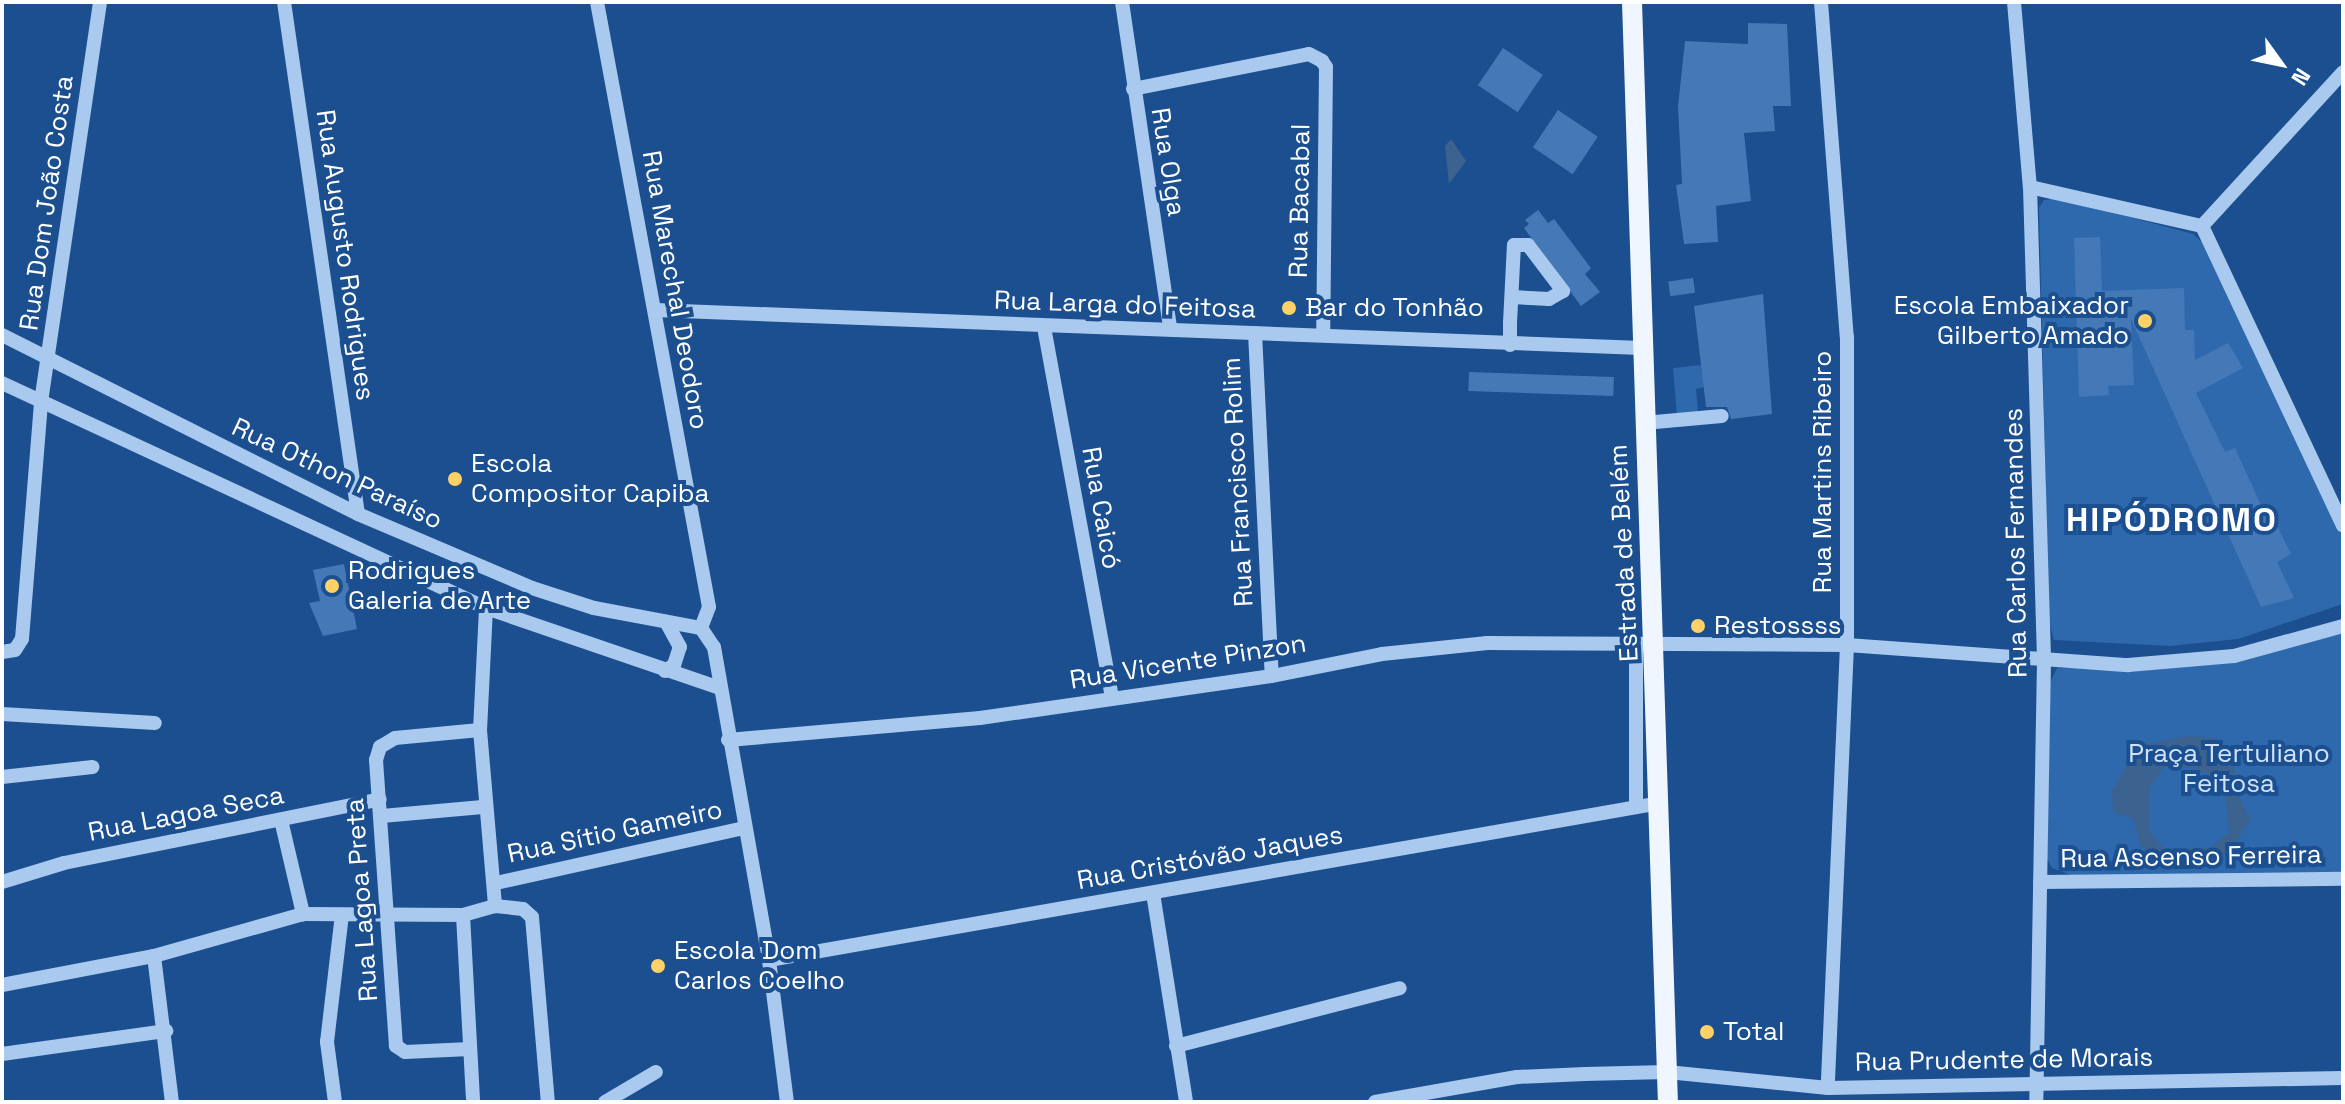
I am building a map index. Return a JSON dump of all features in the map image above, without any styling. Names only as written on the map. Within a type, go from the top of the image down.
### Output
[{"type":"main road","name":"Estrada de Belém","points":[[1632,2],[1644,423],[1646,644],[1659,803],[1668,1102]]},
{"type":"street","name":"Rua Dom João Costa","points":[[2,652],[17,648],[41,402],[100,2]]},
{"type":"street","name":"Rua Augusto Rodrigues","points":[[284,2],[358,514]]},
{"type":"street","name":"Rua Marechal Deodoro","points":[[597,2],[709,607],[701,628]]},
{"type":"street","name":"Rua Olga","points":[[1122,2],[1170,329]]},
{"type":"street","name":"Rua Martins Ribeiro","points":[[1821,2],[1847,337],[1847,645],[1828,1088]]},
{"type":"street","name":"Rua Carlos Fernandes","points":[[2014,2],[2030,187],[2044,661],[2036,1102]]},
{"type":"street","name":"Rua Bacabal","points":[[1133,89],[1309,54],[1326,67],[1323,335]]},
{"type":"street","points":[[2202,226],[2343,72]]},
{"type":"street","points":[[2030,187],[2202,226]]},
{"type":"street","points":[[2202,226],[2343,525]]},
{"type":"street","points":[[1510,345],[1514,245],[1528,245],[1563,291],[1549,299],[1512,297]]},
{"type":"street","name":"Rua Larga do Feitosa","points":[[655,310],[1641,348]]},
{"type":"street","name":"Rua Caicó","points":[[1044,327],[1112,698]]},
{"type":"street","name":"Rua Francisco Rolim","points":[[1255,333],[1272,676]]},
{"type":"street","name":"Rua Othon Paraíso","points":[[2,335],[358,514],[532,588],[594,608],[701,628]]},
{"type":"street","points":[[2,383],[486,608],[719,688]]},
{"type":"street","points":[[1644,423],[1722,416]]},
{"type":"street","points":[[486,608],[480,730],[483,807],[496,883],[495,906]]},
{"type":"street","points":[[665,621],[680,647],[674,665],[665,671]]},
{"type":"street","name":"Rua Vicente Pinzon","points":[[728,740],[980,718],[1272,676],[1418,649],[1487,643],[1847,645],[2128,665],[2234,656],[2343,626]]},
{"type":"street","points":[[701,628],[714,647],[769,960],[787,1102]]},
{"type":"street","points":[[1636,807],[1646,644]]},
{"type":"street","points":[[2,714],[155,723]]},
{"type":"street","name":"Rua Lagoa Preta","points":[[470,1049],[400,1051],[376,760],[380,747],[395,738],[480,730]]},
{"type":"street","points":[[2,777],[92,767]]},
{"type":"street","name":"Rua Lagoa Seca","points":[[2,882],[64,863],[380,799]]},
{"type":"street","name":"Rua Cristóvão Jaques","points":[[769,960],[1659,803]]},
{"type":"street","points":[[382,816],[483,807]]},
{"type":"street","points":[[281,820],[303,914]]},
{"type":"street","name":"Rua Sítio Gameiro","points":[[496,883],[744,828]]},
{"type":"street","name":"Rua Ascenso Ferreira","points":[[2040,882],[2343,879]]},
{"type":"street","points":[[1153,893],[1186,1102]]},
{"type":"street","points":[[2,985],[154,956],[303,914],[389,917],[463,915],[495,906],[523,909],[532,917],[548,1102]]},
{"type":"street","points":[[335,1102],[327,1042],[342,915]]},
{"type":"street","points":[[463,915],[473,1102]]},
{"type":"street","points":[[154,956],[166,1031],[172,1102]]},
{"type":"street","points":[[1176,1046],[1400,988]]},
{"type":"street","points":[[2,1054],[166,1031]]},
{"type":"street","points":[[605,1102],[656,1072]]},
{"type":"street","name":"Rua Prudente de Morais","points":[[1375,1102],[1517,1077],[1667,1072],[1828,1088],[2343,1078]]},
{"type":"green space","points":[[2059,198],[2193,234],[2204,244],[2343,537],[2343,604],[2238,639],[2170,646],[2054,640],[2049,621],[2039,208],[2044,200]]},
{"type":"green space","points":[[1701,365],[1704,387],[1696,389],[1698,413],[1677,416],[1673,368]]},
{"type":"green space","name":"Praça Tertuliano Feitosa","points":[[2343,629],[2343,873],[2071,875],[2052,868],[2047,859],[2050,683],[2057,668],[2133,668]]},
{"type":"shaded area","points":[[1451,139],[1466,161],[1449,184],[1445,146]]},
{"type":"shaded area","points":[[2187,736],[2216,738],[2233,756],[2237,793],[2250,819],[2228,855],[2150,855],[2141,846],[2133,819],[2113,811],[2112,790],[2140,745]],"holes":[[[2163,768],[2197,769],[2224,785],[2229,832],[2210,848],[2164,849],[2149,831],[2149,788]]]},
{"type":"building","points":[[1748,23],[1787,24],[1791,106],[1773,106],[1775,131],[1744,133],[1751,201],[1716,206],[1718,242],[1684,244],[1676,185],[1682,184],[1678,106],[1685,41],[1748,44]]},
{"type":"building","points":[[1503,48],[1543,75],[1518,112],[1478,85]]},
{"type":"building","points":[[1558,110],[1598,137],[1573,174],[1533,147]]},
{"type":"building","points":[[1538,210],[1548,223],[1554,219],[1591,268],[1585,274],[1600,292],[1581,306],[1524,228],[1529,224],[1525,220]]},
{"type":"building","points":[[2100,237],[2102,291],[2184,288],[2185,330],[2194,330],[2195,360],[2228,343],[2243,368],[2196,393],[2225,452],[2235,448],[2262,507],[2267,505],[2291,554],[2277,562],[2294,598],[2261,607],[2131,319],[2134,385],[2108,386],[2109,395],[2079,397],[2074,238]]},
{"type":"building","points":[[1693,278],[1695,293],[1670,296],[1668,281]]},
{"type":"building","points":[[1763,294],[1772,414],[1731,419],[1727,407],[1706,407],[1694,306]]},
{"type":"building","points":[[1469,372],[1614,377],[1613,396],[1468,391]]},
{"type":"building","name":"Rodrigues Galeria de Arte","points":[[344,564],[357,629],[323,636],[309,603],[320,601],[313,570]]},
{"type":"place","name":"Bar do Tonhão","points":[[1289,308]]},
{"type":"place","name":"Escola Embaixador Gilberto Amado","points":[[2145,321]]},
{"type":"place","name":"Escola Compositor Capiba","points":[[455,479]]},
{"type":"place","name":"Rodrigues Galeria de Arte","points":[[332,586]]},
{"type":"place","name":"Restossss","points":[[1698,626]]},
{"type":"place","name":"Escola Dom Carlos Coelho","points":[[658,966]]},
{"type":"place","name":"Total","points":[[1707,1032]]},
{"type":"district","name":"HIPÓDROMO","points":[[2172,520]]}]
